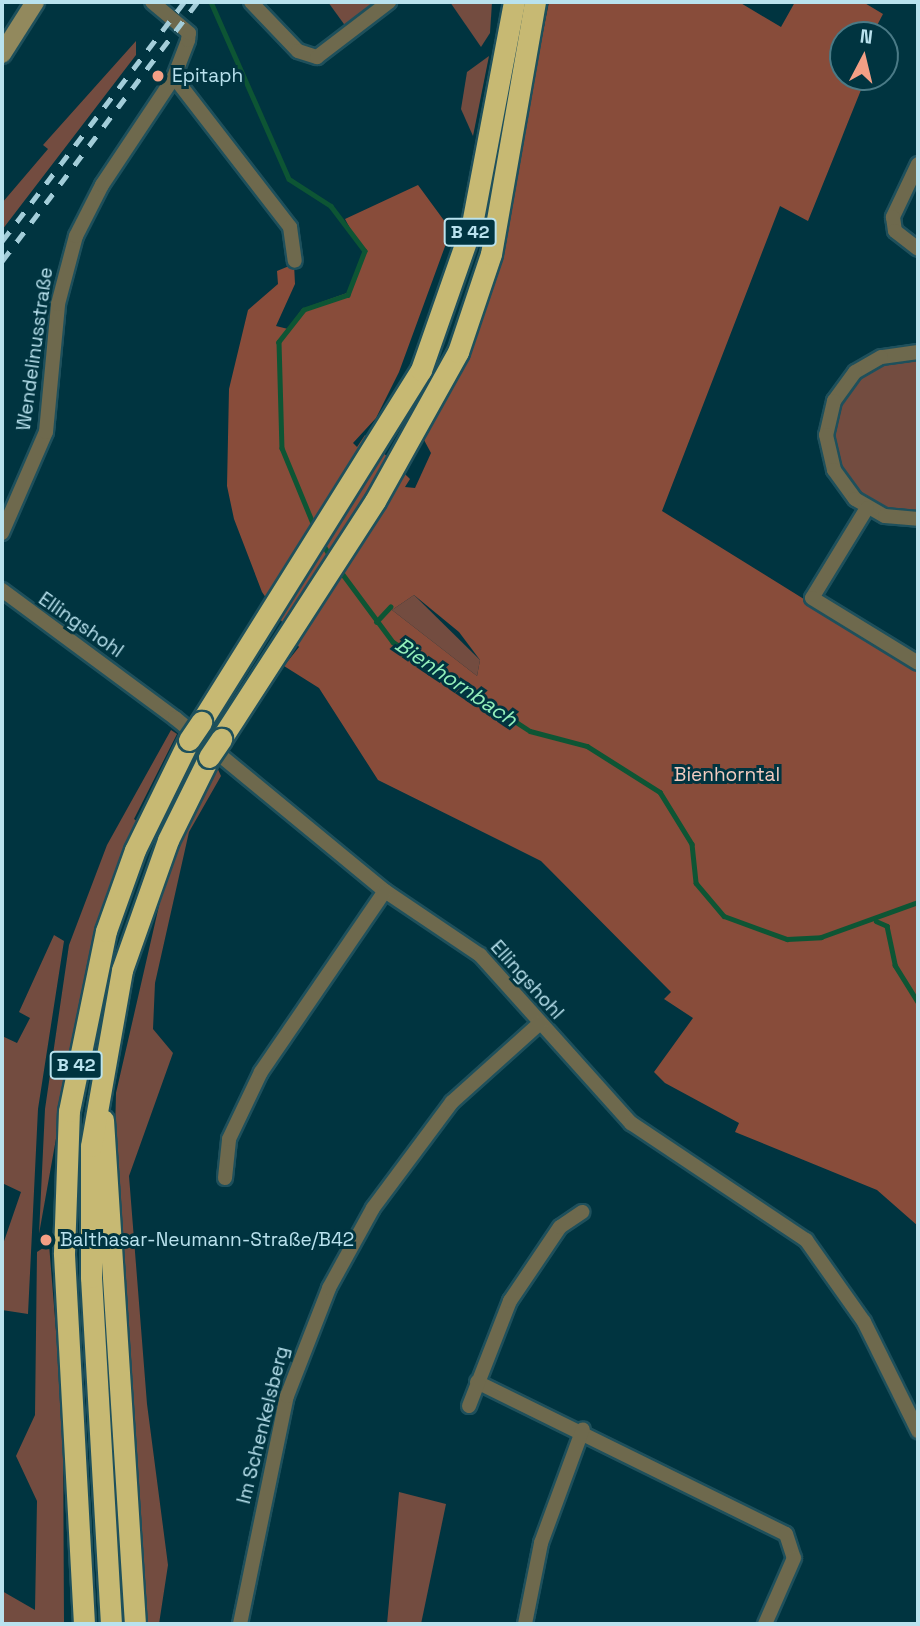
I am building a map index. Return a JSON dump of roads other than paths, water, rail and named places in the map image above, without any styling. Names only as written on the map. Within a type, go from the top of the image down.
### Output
[{"type":"highway","name":"B 42","points":[[84,1624],[64,1253],[69,1111],[106,931],[135,850],[189,740],[377,447],[438,332],[484,166],[514,2]]},
{"type":"highway","name":"B 42","points":[[111,1624],[91,1250],[98,1089],[134,932],[209,757],[396,466],[458,352],[491,254],[535,2]]},
{"type":"highway","points":[[489,46],[509,29]]},
{"type":"highway","points":[[472,147],[484,166]]},
{"type":"highway","points":[[98,1089],[124,1373],[135,1624]]},
{"type":"street","points":[[2,54],[35,2]]},
{"type":"street","points":[[251,2],[282,38],[317,57],[389,2]]},
{"type":"street","name":"Wendelinusstraße","points":[[2,533],[46,432],[61,285],[102,185],[174,77],[189,33],[158,4]]},
{"type":"street","points":[[174,77],[290,227],[295,261]]},
{"type":"street","points":[[918,164],[893,217],[895,231],[918,249]]},
{"type":"street","points":[[918,352],[891,354],[863,366],[830,410],[832,466],[867,508],[918,519]]},
{"type":"street","points":[[867,508],[812,597],[918,663]]},
{"type":"street","name":"Ellingshohl","points":[[2,590],[175,718],[385,891],[480,956],[624,1117],[814,1248],[876,1342],[918,1431]]},
{"type":"street","points":[[225,1178],[229,1139],[261,1072],[385,891]]},
{"type":"street","name":"Im Schenkelsberg","points":[[240,1624],[285,1405],[329,1288],[373,1208],[452,1102],[540,1023]]},
{"type":"street","points":[[469,1406],[522,1282],[567,1219],[582,1212]]},
{"type":"street","points":[[477,1382],[583,1429],[786,1534],[794,1558],[765,1624]]},
{"type":"street","points":[[525,1624],[541,1543],[583,1429]]},
{"type":"waterway","name":"Bienhornbach","points":[[211,2],[289,179],[331,206],[365,251],[348,295],[304,310],[279,342],[282,448],[315,528]]},
{"type":"waterway","name":"Bienhornbach","points":[[322,542],[332,559]]},
{"type":"waterway","name":"Bienhornbach","points":[[339,569],[393,642],[530,731],[587,746],[660,792],[692,844],[696,883],[724,916],[787,939],[821,937],[918,902]]},
{"type":"waterway","points":[[376,622],[390,607]]},
{"type":"waterway","points":[[876,921],[887,926],[895,965],[918,1002]]},
{"type":"railway","points":[[2,241],[184,2]]},
{"type":"railway","points":[[2,261],[197,2]]},
{"type":"place","name":"Epitaph","points":[[158,76]]},
{"type":"place","name":"Balthasar-Neumann-Straße/B42","points":[[46,1240]]},
{"type":"park label","name":"Bienhorntal","points":[[727,775]]}]
